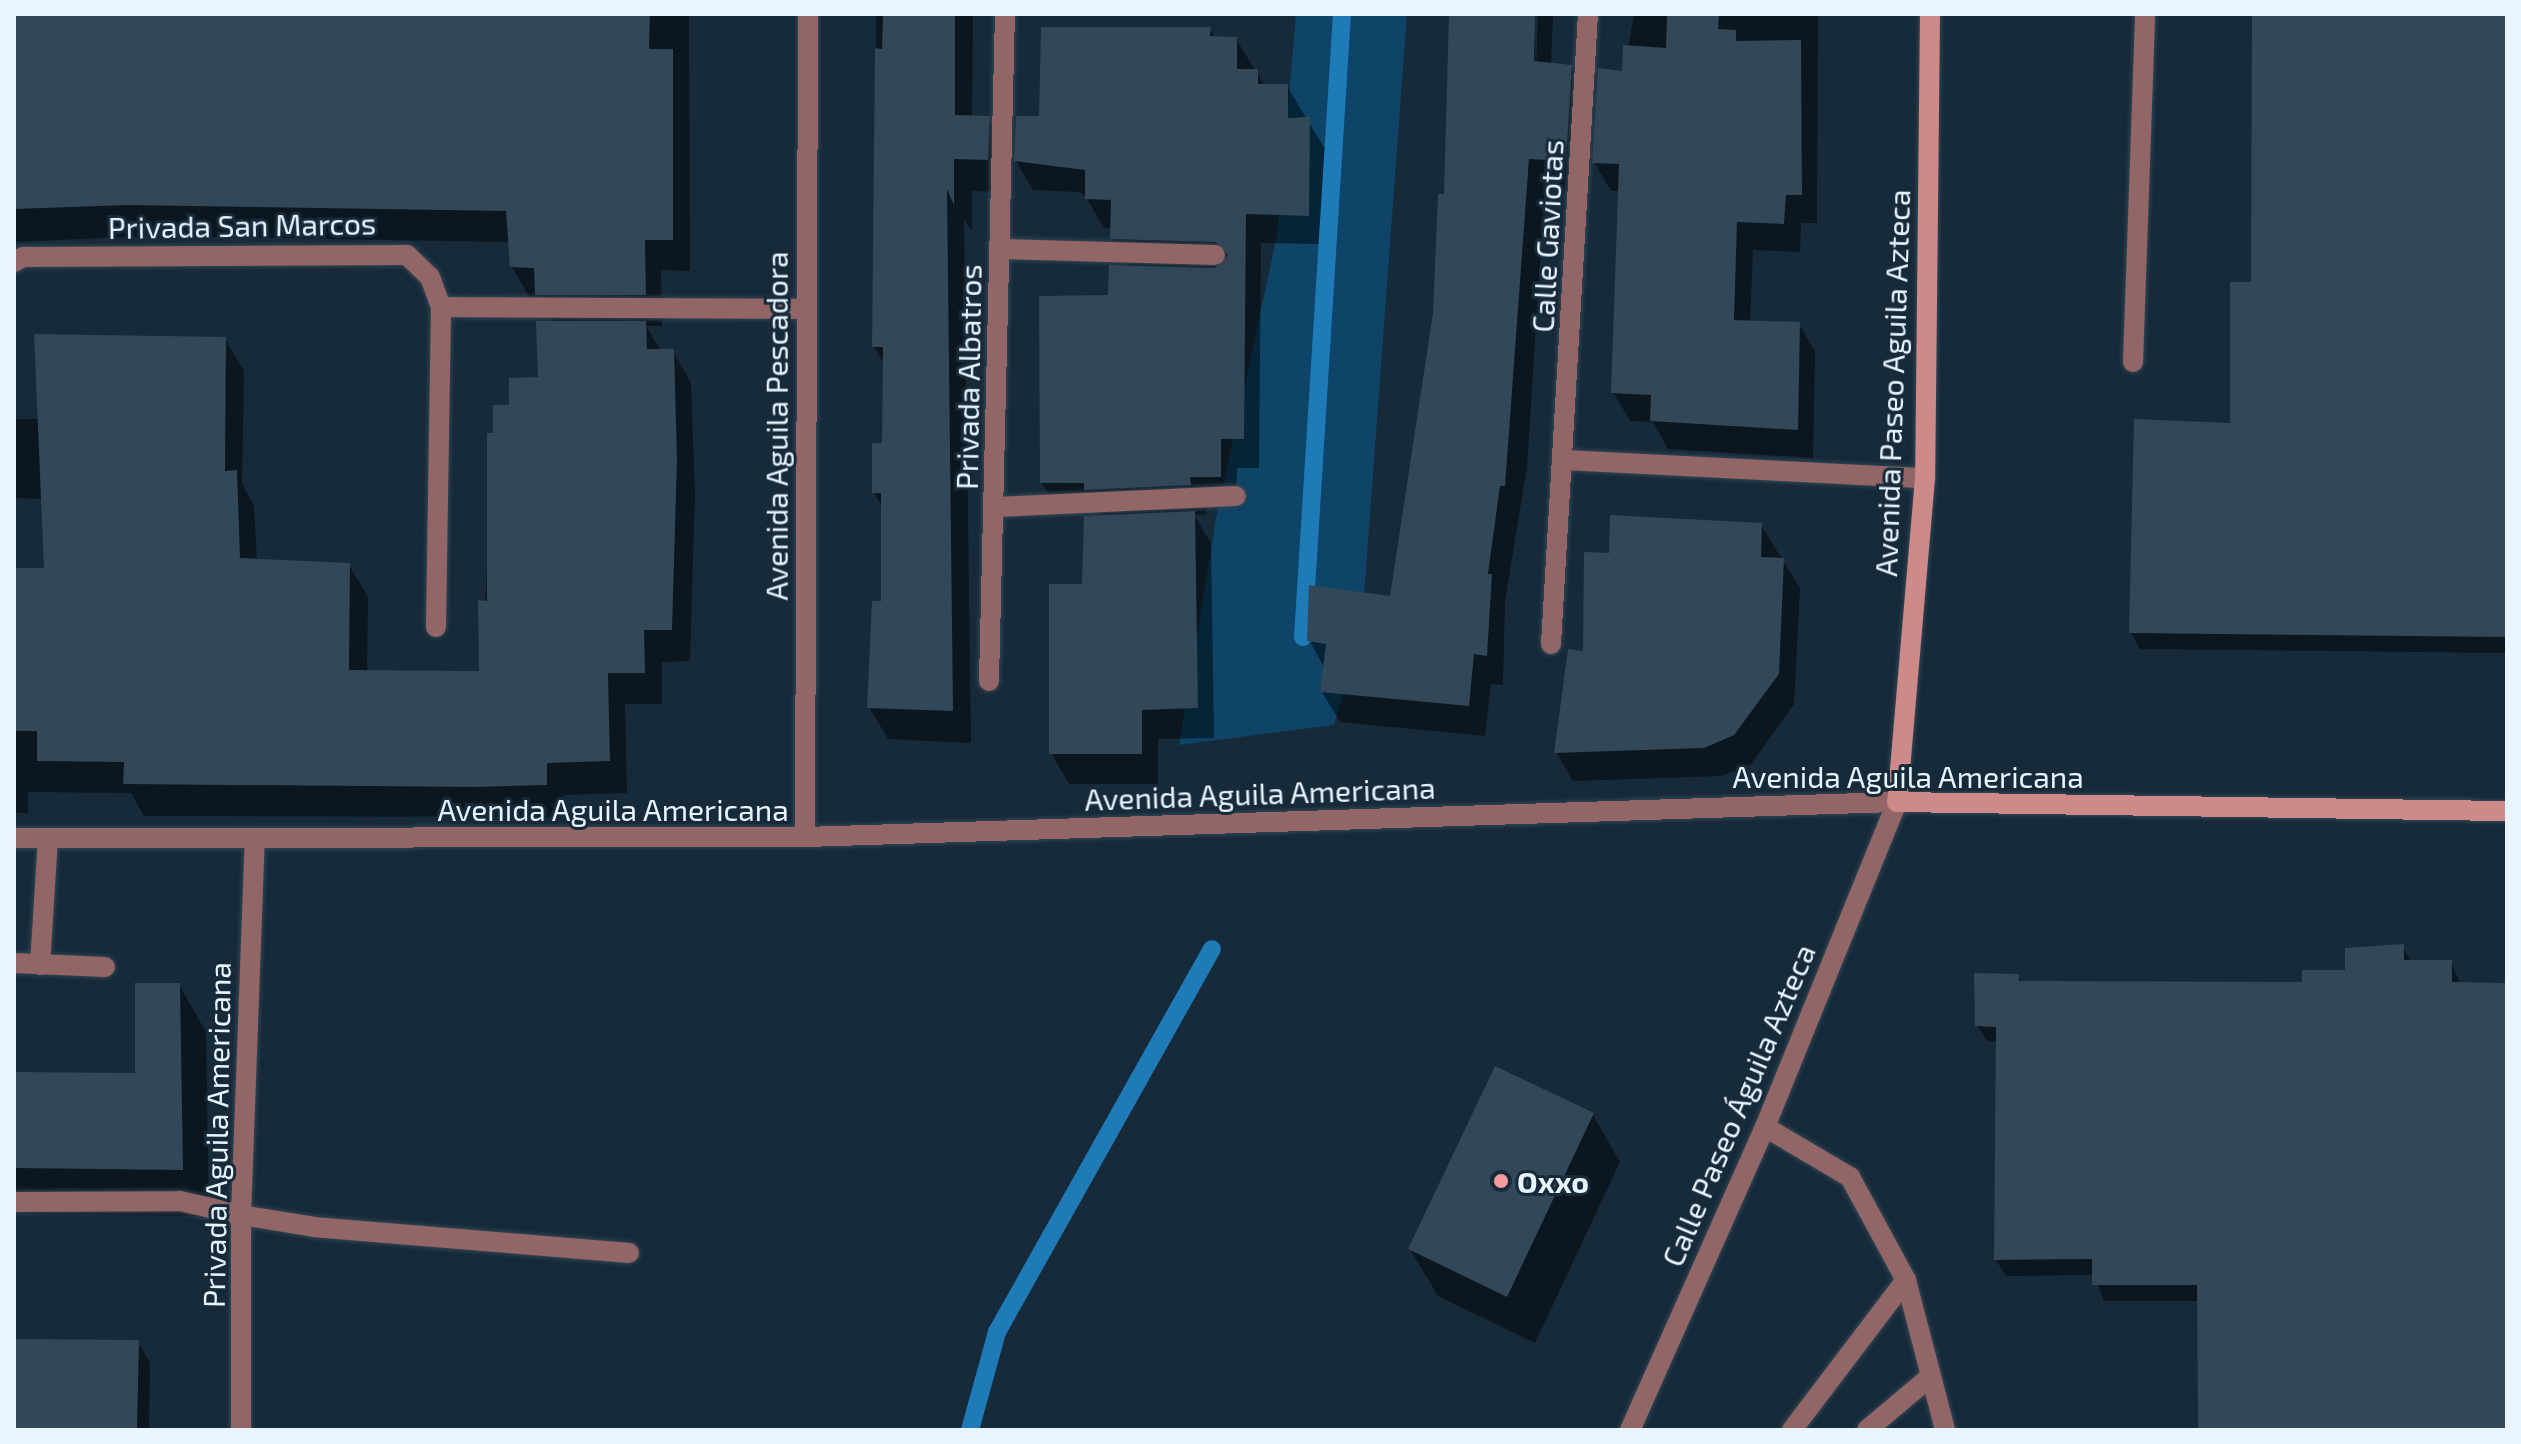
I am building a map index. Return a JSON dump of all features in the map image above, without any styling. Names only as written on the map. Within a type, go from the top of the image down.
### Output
[{"type":"main road","name":"Avenida Paseo Aguila Azteca","points":[[1897,802],[1925,478],[1930,14]]},
{"type":"main road","name":"Avenida Aguila Americana","points":[[1897,802],[2507,811]]},
{"type":"street","name":"Avenida Aguila Pescadora","points":[[805,837],[808,14]]},
{"type":"street","name":"Privada Albatros","points":[[989,681],[1002,249],[1005,14]]},
{"type":"street","name":"Calle Gaviotas","points":[[1551,644],[1565,460],[1588,14]]},
{"type":"street","points":[[2133,362],[2145,14]]},
{"type":"street","name":"Privada Albatros","points":[[1002,249],[1215,255]]},
{"type":"street","name":"Privada San Marcos","points":[[14,262],[23,257],[384,252],[407,255],[430,277],[441,307],[436,627]]},
{"type":"street","points":[[441,307],[806,309]]},
{"type":"street","points":[[1565,460],[1925,478]]},
{"type":"street","name":"Privada Albatros","points":[[995,507],[1236,496]]},
{"type":"street","name":"Avenida Aguila Americana","points":[[14,838],[255,841],[805,837],[1897,802]]},
{"type":"street","name":"Calle Paseo Águila Azteca","points":[[1630,1430],[1765,1127],[1897,802]]},
{"type":"street","points":[[40,965],[48,838]]},
{"type":"street","name":"Privada Aguila Americana","points":[[241,1430],[241,1215],[255,841]]},
{"type":"street","points":[[14,963],[105,967]]},
{"type":"street","points":[[1765,1127],[1850,1177],[1906,1280],[1945,1430]]},
{"type":"street","points":[[14,1202],[180,1201],[314,1227],[629,1253]]},
{"type":"street","points":[[1792,1430],[1906,1280]]},
{"type":"street","points":[[1867,1430],[1930,1377]]},
{"type":"shaded area","points":[[1296,14],[1407,14],[1361,637],[1334,725],[1179,745],[1216,519],[1277,235]]},
{"type":"building","points":[[14,14],[650,14],[649,49],[673,49],[673,240],[645,240],[646,295],[535,295],[534,268],[510,267],[506,211],[128,205],[14,209]]},
{"type":"building","points":[[883,14],[955,14],[955,115],[990,116],[988,160],[954,159],[954,205],[947,189],[953,711],[867,708],[872,601],[881,601],[881,493],[872,493],[872,443],[882,443],[883,347],[872,347],[875,48],[882,49]]},
{"type":"building","points":[[1449,14],[1535,14],[1534,61],[1572,65],[1566,161],[1529,159],[1505,486],[1500,486],[1488,574],[1492,574],[1487,656],[1474,654],[1469,706],[1320,692],[1326,644],[1307,641],[1309,585],[1390,596],[1433,313],[1438,194],[1444,194]]},
{"type":"building","points":[[1667,14],[1719,14],[1718,29],[1736,30],[1736,41],[1801,40],[1802,195],[1786,195],[1784,224],[1737,222],[1734,320],[1800,322],[1798,430],[1650,421],[1651,395],[1611,393],[1619,164],[1592,163],[1598,68],[1622,71],[1623,45],[1666,48]]},
{"type":"building","points":[[2252,14],[2507,14],[2507,637],[2129,633],[2134,419],[2230,423],[2230,282],[2251,282]]},
{"type":"building","points":[[1041,27],[1211,27],[1210,36],[1237,37],[1237,69],[1258,69],[1258,84],[1288,84],[1288,118],[1310,117],[1309,216],[1246,214],[1244,439],[1221,439],[1221,477],[1190,477],[1191,485],[1084,490],[1084,483],[1040,483],[1039,296],[1108,295],[1109,265],[1215,268],[1228,255],[1215,242],[1110,239],[1111,200],[1085,199],[1085,170],[1014,161],[1016,116],[1039,116]]},
{"type":"building","points":[[536,321],[646,321],[647,349],[674,349],[677,460],[672,630],[644,630],[645,673],[608,673],[610,761],[547,763],[547,785],[477,787],[123,784],[124,762],[37,761],[37,731],[14,731],[14,568],[44,568],[34,334],[226,337],[225,471],[237,470],[240,558],[350,563],[349,670],[479,671],[478,600],[487,601],[487,433],[493,433],[493,405],[509,405],[509,378],[538,377]]},
{"type":"building","points":[[1195,511],[1198,708],[1142,710],[1142,754],[1049,754],[1049,584],[1082,584],[1084,516]]},
{"type":"building","points":[[1610,515],[1762,523],[1761,557],[1784,558],[1779,674],[1734,735],[1704,748],[1554,753],[1568,649],[1583,651],[1584,552],[1609,553]]},
{"type":"building","points":[[2404,944],[2404,960],[2452,960],[2452,982],[2507,983],[2507,1430],[2198,1430],[2197,1285],[2092,1285],[2092,1259],[1994,1260],[1996,1027],[1975,1026],[1974,973],[2019,974],[2019,981],[2302,982],[2302,970],[2345,970],[2345,948]]},
{"type":"building","points":[[135,983],[180,983],[183,1170],[14,1168],[14,1072],[135,1073]]},
{"type":"building","name":"Oxxo","points":[[1495,1066],[1594,1113],[1507,1297],[1408,1249]]},
{"type":"building","points":[[14,1339],[139,1340],[137,1430],[14,1430]]},
{"type":"waterway","points":[[1303,637],[1342,14]]},
{"type":"waterway","points":[[970,1430],[997,1332],[1212,949]]},
{"type":"place","name":"Oxxo","points":[[1501,1181]]}]
